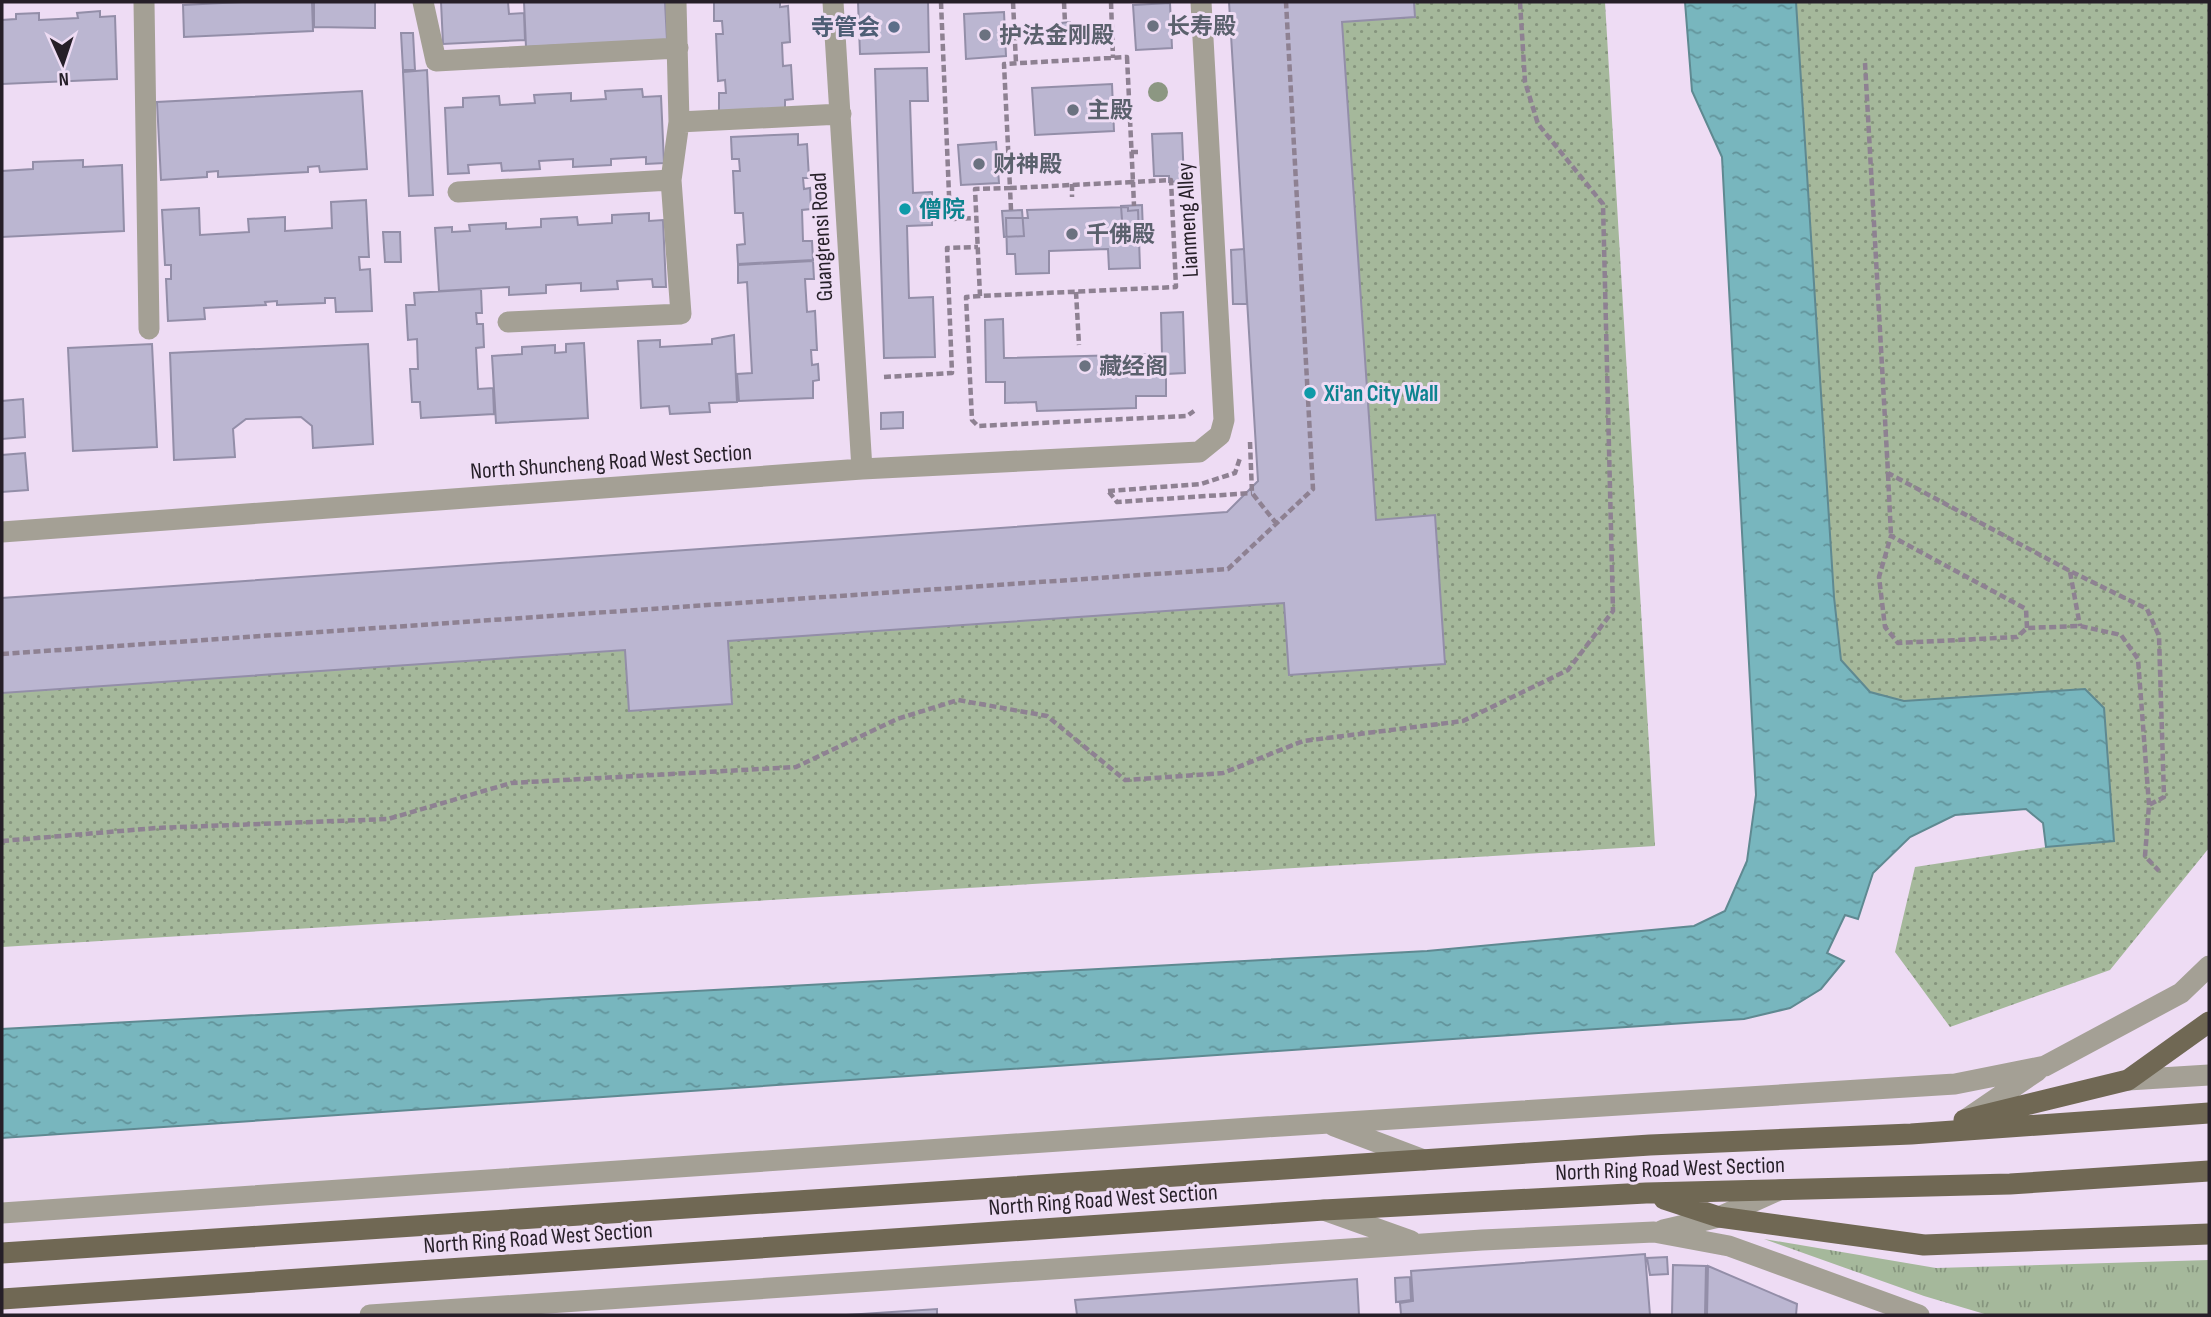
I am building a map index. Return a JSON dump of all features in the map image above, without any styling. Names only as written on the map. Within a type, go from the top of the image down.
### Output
[{"type":"main road","points":[[1911,1134],[2128,1080],[2209,1022]]},
{"type":"main road","points":[[1911,1134],[2209,1113]]},
{"type":"main road","name":"North Ring Road West Section","points":[[2,1253],[1650,1145],[1911,1134]]},
{"type":"main road","name":"North Ring Road West Section","points":[[2,1299],[1324,1210],[1646,1193],[2010,1184],[2209,1171]]},
{"type":"main road","points":[[1646,1193],[1719,1217],[1924,1245],[2209,1234]]},
{"type":"street","points":[[144,2],[149,329]]},
{"type":"street","points":[[423,2],[436,61],[678,48]]},
{"type":"street","points":[[508,322],[681,314],[671,180],[679,122],[676,2]]},
{"type":"street","name":"Guangrensi Road","points":[[833,2],[854,378],[862,469]]},
{"type":"street","name":"Lianmeng Alley","points":[[1201,2],[1224,420],[1220,435]]},
{"type":"street","points":[[679,122],[841,114]]},
{"type":"street","points":[[458,192],[671,180]]},
{"type":"street","name":"North Shuncheng Road West Section","points":[[2,532],[862,469],[1199,452],[1220,435]]},
{"type":"street","points":[[1965,1120],[2045,1066],[2181,993],[2209,966]]},
{"type":"street","points":[[2,1213],[1327,1123],[1955,1084],[2045,1066]]},
{"type":"street","points":[[2128,1080],[2209,1074]]},
{"type":"street","points":[[1327,1123],[1424,1160]]},
{"type":"street","points":[[370,1315],[1421,1244],[1654,1232],[1719,1217],[1779,1190]]},
{"type":"street","points":[[1324,1210],[1421,1244]]},
{"type":"street","points":[[1719,1217],[1729,1246]]},
{"type":"street","points":[[1654,1232],[1729,1246],[1919,1315]]},
{"type":"path","points":[[941,2],[950,219],[977,218]]},
{"type":"path","points":[[1013,2],[1016,63]]},
{"type":"path","points":[[1064,2],[1065,23]]},
{"type":"path","points":[[1111,2],[1113,58]]},
{"type":"path","points":[[2,654],[1228,569],[1313,489],[1286,2]]},
{"type":"path","points":[[2,841],[156,828],[388,819],[511,783],[796,767],[898,719],[958,700],[1047,716],[1125,780],[1223,773],[1303,741],[1463,721],[1568,670],[1613,611],[1603,204],[1538,124],[1525,82],[1520,2]]},
{"type":"path","points":[[1112,24],[1119,24]]},
{"type":"path","points":[[1005,30],[1014,29]]},
{"type":"path","points":[[1011,210],[1004,64],[1127,57],[1134,205]]},
{"type":"path","points":[[1865,62],[1891,536],[1879,577],[1885,627],[1898,643],[2017,637],[2027,628],[2080,626],[2121,635],[2138,659],[2149,805],[2145,856],[2159,871]]},
{"type":"path","points":[[1132,152],[1139,152]]},
{"type":"path","points":[[994,158],[1009,158]]},
{"type":"path","points":[[980,296],[975,190],[1072,184],[1171,180],[1176,287]]},
{"type":"path","points":[[1072,184],[1072,197]]},
{"type":"path","points":[[854,378],[952,373],[947,248],[978,247]]},
{"type":"path","points":[[1189,287],[966,297],[972,420],[978,426],[1187,416],[1195,411],[1194,397]]},
{"type":"path","points":[[1076,292],[1079,345]]},
{"type":"path","points":[[1888,473],[2070,571],[2147,609],[2159,636],[2164,797],[2149,805]]},
{"type":"path","points":[[1108,491],[1117,502],[1252,493],[1276,524]]},
{"type":"path","points":[[1891,536],[2026,609],[2027,628]]},
{"type":"path","points":[[2070,571],[2080,626]]},
{"type":"green space","points":[[1414,2],[1605,2],[1655,846],[2,947],[2,693],[625,650],[630,711],[732,704],[728,641],[1284,603],[1289,675],[1445,664],[1435,516],[1376,520],[1342,22],[1414,17]]},
{"type":"green space","points":[[1796,2],[2209,2],[2209,848],[2110,970],[1950,1027],[1895,952],[1915,867],[2046,847],[2113,841],[2085,689],[1904,701],[1870,692],[1841,660],[1834,597]]},
{"type":"green space","points":[[1764,1239],[1936,1268],[2209,1260],[2209,1315],[1988,1315],[1924,1296]]},
{"type":"water","points":[[1685,2],[1796,2],[1834,597],[1841,660],[1870,692],[1904,701],[2085,689],[2104,708],[2114,841],[2046,847],[2043,823],[2026,809],[1955,815],[1910,837],[1873,873],[1858,919],[1845,915],[1827,953],[1844,961],[1821,989],[1790,1008],[1744,1019],[2,1138],[2,1029],[1427,951],[1694,926],[1725,911],[1747,861],[1756,795],[1722,157],[1692,91]]},
{"type":"building","points":[[312,2],[313,31],[184,37],[183,5]]},
{"type":"building","points":[[314,2],[375,2],[375,28],[314,27]]},
{"type":"building","points":[[441,2],[508,2],[509,14],[524,13],[525,40],[443,44]]},
{"type":"building","points":[[524,2],[665,2],[667,40],[526,47]]},
{"type":"building","points":[[714,2],[780,2],[780,7],[788,6],[790,42],[782,43],[783,66],[791,65],[793,99],[785,100],[785,114],[719,116],[719,93],[726,93],[725,80],[718,81],[716,34],[723,34],[722,21],[714,21]]},
{"type":"building","name":"寺管会","points":[[858,2],[928,2],[929,52],[860,54]]},
{"type":"building","name":"Xi'an City Wall","points":[[1229,2],[1414,2],[1415,17],[1342,22],[1376,520],[1435,515],[1445,664],[1289,675],[1284,603],[728,641],[732,704],[629,711],[625,650],[2,693],[2,598],[1227,512],[1258,481]]},
{"type":"building","name":"长寿殿","points":[[1170,3],[1172,48],[1136,50],[1133,5]]},
{"type":"building","points":[[100,11],[100,17],[115,16],[117,79],[2,84],[2,20],[16,19],[16,14],[39,13],[39,20],[78,18],[77,13]]},
{"type":"building","name":"护法金刚殿","points":[[1004,12],[1006,56],[966,59],[964,14]]},
{"type":"building","points":[[1070,22],[1073,29],[1071,36],[1061,37],[1057,29],[1061,23]]},
{"type":"building","points":[[401,33],[413,33],[415,70],[403,70]]},
{"type":"building","name":"僧院","points":[[927,68],[928,101],[910,101],[913,193],[932,192],[932,225],[907,226],[909,298],[933,297],[935,357],[884,358],[875,69]]},
{"type":"building","points":[[427,70],[433,195],[409,196],[403,72]]},
{"type":"building","name":"主殿","points":[[1112,84],[1114,131],[1035,135],[1032,88]]},
{"type":"building","points":[[642,89],[643,97],[661,96],[664,163],[646,164],[646,157],[611,159],[611,165],[573,167],[573,159],[539,161],[540,169],[502,171],[501,163],[468,165],[469,173],[448,174],[445,108],[463,107],[463,98],[499,96],[500,105],[535,103],[534,95],[571,93],[571,101],[606,99],[605,91]]},
{"type":"building","points":[[362,91],[367,169],[320,172],[319,166],[308,167],[308,172],[218,177],[218,171],[207,172],[207,177],[161,180],[157,102]]},
{"type":"building","points":[[1182,133],[1184,181],[1169,182],[1169,176],[1154,176],[1152,134]]},
{"type":"building","points":[[798,134],[798,145],[807,144],[809,178],[803,178],[804,189],[810,188],[811,209],[802,210],[803,241],[812,241],[813,260],[738,264],[737,245],[745,244],[743,213],[735,213],[733,171],[740,171],[739,159],[732,159],[731,137]]},
{"type":"building","name":"财神殿","points":[[996,142],[999,183],[961,185],[958,145]]},
{"type":"building","points":[[83,160],[83,167],[122,165],[124,231],[2,237],[2,171],[33,169],[33,162]]},
{"type":"building","points":[[366,200],[369,257],[359,257],[360,270],[370,269],[372,311],[336,312],[335,298],[325,298],[325,303],[277,305],[277,301],[265,302],[266,305],[204,308],[205,319],[168,321],[166,279],[171,279],[171,265],[165,265],[162,210],[199,208],[200,235],[249,232],[248,219],[285,217],[285,231],[332,228],[331,202]]},
{"type":"building","points":[[1142,205],[1143,232],[1123,233],[1121,206]]},
{"type":"building","name":"千佛殿","points":[[1128,207],[1128,211],[1138,210],[1140,268],[1109,269],[1108,249],[1049,251],[1049,273],[1016,274],[1015,254],[1007,254],[1006,218],[1028,218],[1027,210]]},
{"type":"building","points":[[1022,210],[1024,236],[1004,237],[1002,211]]},
{"type":"building","points":[[649,213],[649,221],[663,220],[666,287],[653,287],[652,279],[617,281],[618,289],[581,291],[581,283],[546,285],[546,293],[509,295],[509,287],[439,291],[435,228],[452,227],[452,232],[470,231],[469,225],[506,223],[506,229],[541,227],[541,219],[577,217],[578,225],[612,223],[612,215]]},
{"type":"building","points":[[383,232],[400,232],[401,262],[385,262]]},
{"type":"building","points":[[1244,249],[1247,304],[1233,304],[1231,250]]},
{"type":"building","points":[[813,261],[814,279],[805,279],[807,312],[815,311],[817,350],[811,350],[812,365],[818,364],[819,380],[813,381],[813,398],[739,401],[737,374],[752,373],[747,282],[738,283],[738,265]]},
{"type":"building","points":[[481,289],[482,313],[476,313],[477,324],[483,324],[484,347],[476,348],[478,389],[493,388],[494,414],[421,418],[420,402],[412,402],[410,369],[418,369],[417,339],[408,340],[406,305],[415,305],[414,293]]},
{"type":"building","name":"藏经阁","points":[[1183,312],[1185,373],[1166,374],[1166,396],[1136,396],[1136,408],[1037,411],[1036,402],[1005,403],[1005,382],[986,382],[985,320],[1003,319],[1004,358],[1162,354],[1161,313]]},
{"type":"building","points":[[734,335],[737,402],[709,403],[710,412],[670,414],[669,406],[641,408],[638,341],[660,340],[660,347],[712,344],[712,339]]},
{"type":"building","points":[[584,343],[588,418],[496,423],[492,356],[522,354],[522,347],[555,345],[555,353],[566,352],[566,344]]},
{"type":"building","points":[[152,344],[157,447],[73,451],[68,348]]},
{"type":"building","points":[[368,344],[373,444],[313,448],[312,426],[301,417],[246,419],[233,429],[235,457],[174,460],[170,353]]},
{"type":"building","points":[[23,399],[25,437],[2,439],[2,401]]},
{"type":"building","points":[[903,412],[903,428],[881,429],[881,413]]},
{"type":"building","points":[[25,453],[28,490],[2,492],[2,455]]},
{"type":"building","points":[[1645,1254],[1650,1315],[1401,1314],[1400,1303],[1413,1301],[1411,1271]]},
{"type":"building","points":[[1667,1257],[1668,1274],[1650,1275],[1647,1258]]},
{"type":"building","points":[[1673,1265],[1706,1266],[1705,1315],[1672,1315]]},
{"type":"building","points":[[1708,1266],[1797,1304],[1796,1315],[1707,1315]]},
{"type":"building","points":[[1410,1277],[1411,1300],[1396,1302],[1395,1278]]},
{"type":"building","points":[[1357,1279],[1359,1315],[1077,1315],[1075,1300]]},
{"type":"building","points":[[937,1309],[937,1315],[846,1315]]},
{"type":"place","name":"长寿殿","points":[[1153,26]]},
{"type":"place","name":"寺管会","points":[[894,27]]},
{"type":"place","name":"护法金刚殿","points":[[985,35]]},
{"type":"place","name":"主殿","points":[[1073,110]]},
{"type":"place","name":"财神殿","points":[[979,164]]},
{"type":"place","name":"僧院","points":[[905,209]]},
{"type":"place","name":"千佛殿","points":[[1072,234]]},
{"type":"place","name":"藏经阁","points":[[1085,366]]},
{"type":"place","name":"Xi'an City Wall","points":[[1310,393]]}]
